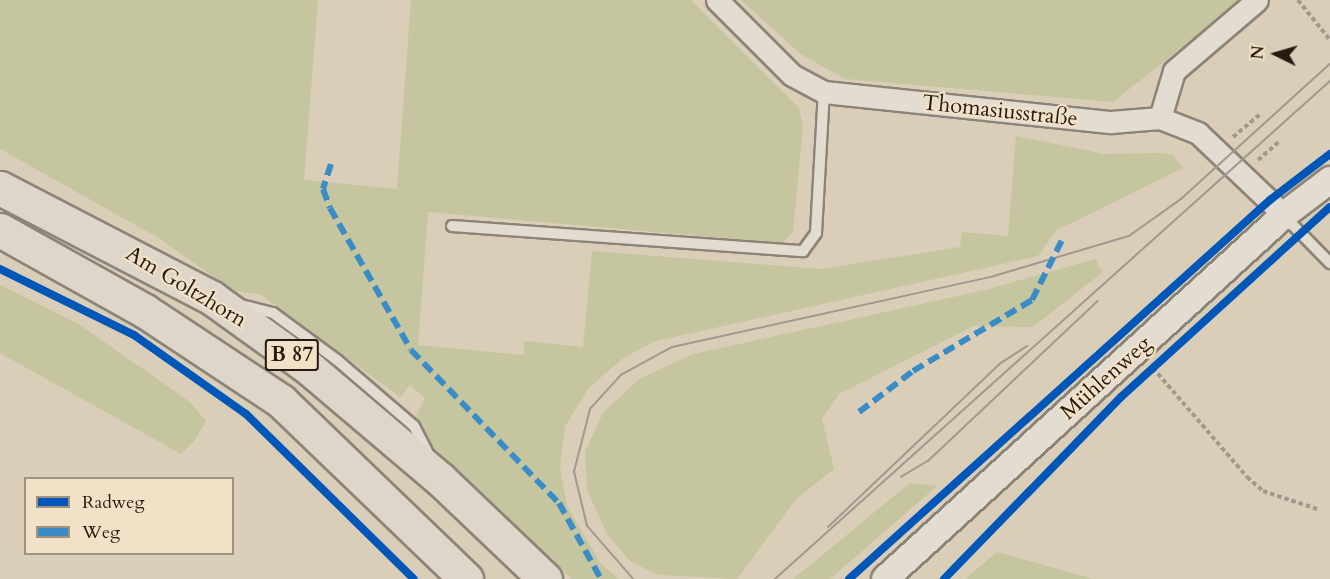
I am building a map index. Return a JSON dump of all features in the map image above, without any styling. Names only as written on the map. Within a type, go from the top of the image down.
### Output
[{"type":"main road","name":"Am Goltzhorn","points":[[0,188],[212,298],[309,368],[440,479],[544,579]]},
{"type":"main road","name":"Am Goltzhorn","points":[[0,230],[145,311],[281,401],[466,579]]},
{"type":"street","name":"Thomasiusstraße","points":[[717,0],[792,75],[824,92],[1111,122],[1160,118],[1198,133],[1284,215]]},
{"type":"street","points":[[1160,118],[1174,71],[1257,0]]},
{"type":"street","name":"Mühlenweg","points":[[885,579],[1284,215],[1330,180]]},
{"type":"lane","points":[[452,226],[781,254],[803,251],[816,233],[824,92]]},
{"type":"lane","points":[[1284,215],[1330,262]]},
{"type":"path","points":[[1298,0],[1330,40]]},
{"type":"path","points":[[1217,150],[1260,114]]},
{"type":"path","points":[[1242,174],[1280,141]]},
{"type":"path","points":[[1153,367],[1255,484],[1317,509]]},
{"type":"green space","points":[[0,0],[318,0],[304,180],[397,189],[411,0],[691,0],[799,108],[803,126],[793,232],[782,243],[428,212],[418,345],[523,355],[525,341],[583,347],[592,251],[821,269],[960,247],[962,232],[1008,236],[1016,136],[1105,154],[1162,153],[1173,155],[1183,168],[1057,230],[1038,256],[656,341],[623,358],[589,388],[565,426],[560,467],[567,506],[601,564],[619,579],[572,579],[434,448],[416,416],[425,398],[410,385],[400,397],[260,294],[234,291],[157,237],[0,149]]},
{"type":"green space","points":[[741,0],[1242,0],[1113,102],[845,79],[802,55]]},
{"type":"green space","points":[[1095,259],[1103,272],[1033,327],[974,326],[839,394],[822,419],[834,469],[796,499],[737,579],[659,575],[631,562],[607,534],[587,490],[585,452],[603,413],[639,379],[693,354],[985,290]]},
{"type":"green space","points":[[0,285],[80,325],[190,402],[206,421],[195,440],[181,454],[0,353]]},
{"type":"green space","points":[[910,483],[937,486],[830,579],[793,579]]},
{"type":"green space","points":[[997,552],[1094,579],[965,579]]},
{"type":"tram line","points":[[633,579],[587,526],[574,472],[590,409],[621,375],[672,347],[994,276],[1129,236],[1181,199],[1330,64]]},
{"type":"tram line","points":[[775,579],[1330,81]]},
{"type":"tram line","points":[[901,477],[928,461],[1098,301]]},
{"type":"tram line","points":[[828,527],[1001,363],[1027,346]]},
{"type":"marked path","points":[[331,164],[323,189],[330,208],[411,350],[559,503],[601,579]]},
{"type":"marked path","points":[[859,412],[913,371],[1032,300],[1064,236]]},
{"type":"cycle path","points":[[849,579],[1270,200],[1330,154]]},
{"type":"cycle path","points":[[944,579],[1121,397],[1330,207]]},
{"type":"cycle path","points":[[0,269],[134,335],[246,414],[414,579]]}]
